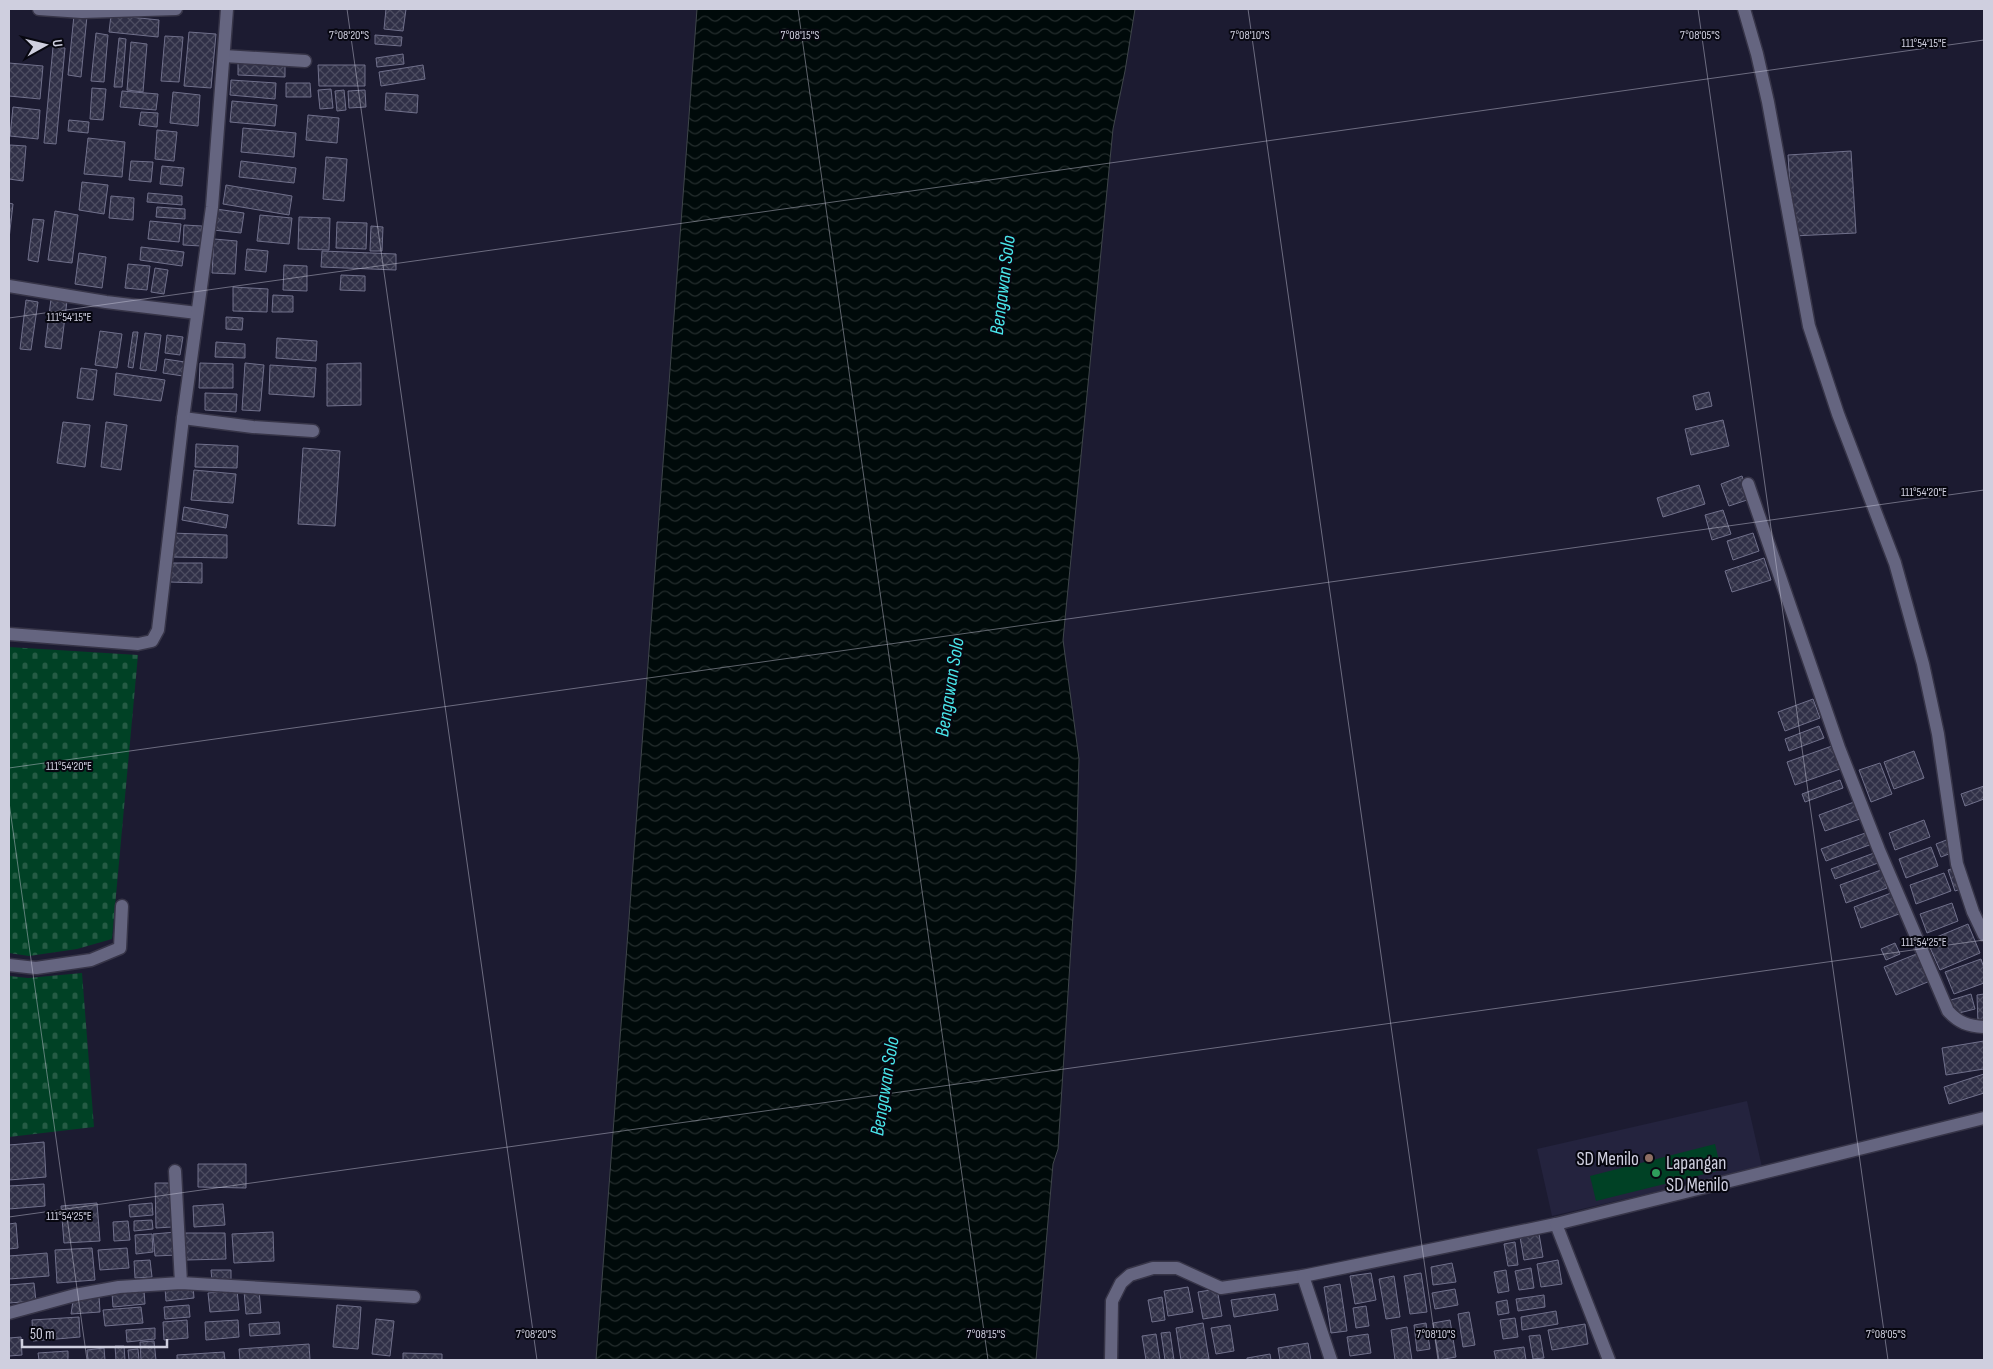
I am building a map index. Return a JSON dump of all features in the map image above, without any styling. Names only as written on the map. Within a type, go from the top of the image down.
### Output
[{"type":"street","points":[[39,9],[82,12],[176,9]]},
{"type":"street","points":[[9,634],[138,644],[152,641],[158,630],[183,418],[212,207],[227,9]]},
{"type":"street","points":[[1744,9],[1768,102],[1809,326],[1838,414],[1895,563],[1923,664],[1938,734],[1957,864],[1973,912],[1984,935]]},
{"type":"street","points":[[224,56],[305,61]]},
{"type":"street","points":[[9,286],[106,302],[197,314]]},
{"type":"street","points":[[183,418],[253,427],[313,431]]},
{"type":"street","points":[[1748,484],[1839,748],[1879,850],[1948,1011],[1956,1020],[1968,1026],[1984,1027]]},
{"type":"street","points":[[9,965],[36,968],[91,960],[120,948],[122,906]]},
{"type":"street","points":[[1111,1360],[1112,1301],[1121,1283],[1130,1275],[1153,1268],[1177,1268],[1221,1288],[1303,1276],[1556,1224],[1984,1118]]},
{"type":"street","points":[[175,1171],[181,1282]]},
{"type":"street","points":[[1556,1224],[1608,1360]]},
{"type":"street","points":[[1303,1276],[1331,1360]]},
{"type":"street","points":[[9,1313],[119,1287],[181,1282],[414,1297]]},
{"type":"shaded area","name":"SD Menilo","points":[[1747,1101],[1762,1167],[1552,1216],[1537,1149]]},
{"type":"green space","points":[[9,647],[138,655],[112,939],[77,949],[29,956],[9,953]]},
{"type":"green space","points":[[82,973],[94,1127],[9,1137],[9,976],[28,978]]},
{"type":"green space","name":"Lapangan SD Menilo","points":[[1715,1144],[1721,1170],[1596,1201],[1590,1176]]},
{"type":"water","name":"Bengawan Solo","points":[[697,9],[1135,9],[1113,129],[1063,640],[1079,759],[1076,869],[1058,1149],[1053,1164],[1036,1360],[596,1360]]},
{"type":"building","points":[[386,9],[406,9],[403,31],[384,29]]},
{"type":"building","points":[[74,15],[87,16],[81,77],[68,75]]},
{"type":"building","points":[[111,15],[159,20],[158,37],[109,32]]},
{"type":"building","points":[[189,32],[216,34],[211,88],[184,86]]},
{"type":"building","points":[[96,33],[108,35],[104,82],[91,81]]},
{"type":"building","points":[[375,35],[402,37],[401,46],[375,44]]},
{"type":"building","points":[[165,36],[183,37],[179,82],[161,81]]},
{"type":"building","points":[[119,38],[126,39],[122,87],[114,87]]},
{"type":"building","points":[[131,42],[147,44],[143,92],[127,90]]},
{"type":"building","points":[[53,47],[65,48],[56,144],[44,143]]},
{"type":"building","points":[[403,54],[404,64],[377,67],[376,58]]},
{"type":"building","points":[[238,61],[285,63],[285,77],[238,75]]},
{"type":"building","points":[[9,63],[43,66],[40,99],[9,96]]},
{"type":"building","points":[[318,65],[365,65],[365,86],[319,86]]},
{"type":"building","points":[[423,65],[425,79],[381,86],[379,72]]},
{"type":"building","points":[[231,80],[276,83],[275,99],[230,95]]},
{"type":"building","points":[[286,83],[310,83],[311,97],[286,97]]},
{"type":"building","points":[[92,88],[106,89],[103,120],[90,119]]},
{"type":"building","points":[[331,89],[333,108],[320,109],[318,90]]},
{"type":"building","points":[[344,90],[346,110],[337,111],[335,91]]},
{"type":"building","points":[[365,90],[366,107],[349,108],[348,91]]},
{"type":"building","points":[[122,91],[158,94],[156,110],[120,107]]},
{"type":"building","points":[[173,92],[200,95],[198,126],[170,123]]},
{"type":"building","points":[[386,93],[418,95],[417,113],[385,110]]},
{"type":"building","points":[[232,101],[277,105],[275,126],[230,122]]},
{"type":"building","points":[[13,107],[40,110],[38,139],[10,136]]},
{"type":"building","points":[[141,112],[158,113],[157,127],[139,125]]},
{"type":"building","points":[[308,115],[339,118],[337,143],[306,140]]},
{"type":"building","points":[[69,120],[89,122],[88,133],[68,131]]},
{"type":"building","points":[[243,128],[296,133],[294,157],[241,152]]},
{"type":"building","points":[[157,130],[177,132],[174,161],[155,159]]},
{"type":"building","points":[[88,138],[125,142],[122,177],[84,174]]},
{"type":"building","points":[[10,145],[26,146],[23,181],[9,179]]},
{"type":"building","points":[[1851,151],[1856,233],[1793,236],[1788,155]]},
{"type":"building","points":[[326,157],[347,159],[344,201],[323,199]]},
{"type":"building","points":[[131,161],[153,162],[151,182],[129,180]]},
{"type":"building","points":[[241,161],[296,168],[294,183],[239,177]]},
{"type":"building","points":[[162,166],[184,168],[182,186],[160,184]]},
{"type":"building","points":[[82,182],[108,185],[104,214],[79,210]]},
{"type":"building","points":[[226,185],[292,196],[289,215],[223,204]]},
{"type":"building","points":[[148,193],[182,196],[182,205],[147,202]]},
{"type":"building","points":[[111,196],[134,198],[133,220],[109,218]]},
{"type":"building","points":[[9,203],[13,204],[9,239]]},
{"type":"building","points":[[157,207],[185,209],[185,219],[156,217]]},
{"type":"building","points":[[216,209],[244,213],[241,233],[213,230]]},
{"type":"building","points":[[55,211],[78,215],[72,263],[48,260]]},
{"type":"building","points":[[260,215],[292,218],[289,244],[257,241]]},
{"type":"building","points":[[299,217],[330,218],[329,250],[298,249]]},
{"type":"building","points":[[33,219],[44,220],[38,262],[28,260]]},
{"type":"building","points":[[150,221],[181,224],[179,242],[148,239]]},
{"type":"building","points":[[337,222],[367,223],[366,249],[336,248]]},
{"type":"building","points":[[184,225],[202,226],[201,246],[183,245]]},
{"type":"building","points":[[371,226],[383,227],[382,251],[370,251]]},
{"type":"building","points":[[214,239],[237,241],[235,274],[212,273]]},
{"type":"building","points":[[141,247],[184,252],[182,266],[140,260]]},
{"type":"building","points":[[247,249],[268,251],[266,272],[245,270]]},
{"type":"building","points":[[322,251],[396,254],[396,270],[321,267]]},
{"type":"building","points":[[79,253],[106,257],[102,288],[75,284]]},
{"type":"building","points":[[128,264],[150,266],[147,290],[125,288]]},
{"type":"building","points":[[284,265],[307,266],[307,291],[283,290]]},
{"type":"building","points":[[155,268],[168,270],[164,294],[151,292]]},
{"type":"building","points":[[341,275],[365,276],[365,291],[340,290]]},
{"type":"building","points":[[233,287],[268,289],[267,312],[233,311]]},
{"type":"building","points":[[273,295],[293,296],[293,312],[272,312]]},
{"type":"building","points":[[51,299],[67,301],[61,349],[45,347]]},
{"type":"building","points":[[26,300],[38,302],[31,350],[20,349]]},
{"type":"building","points":[[226,317],[243,318],[242,330],[226,329]]},
{"type":"building","points":[[100,331],[122,334],[117,368],[95,365]]},
{"type":"building","points":[[133,332],[138,332],[133,368],[128,367]]},
{"type":"building","points":[[145,333],[161,335],[156,371],[140,369]]},
{"type":"building","points":[[167,335],[183,337],[180,355],[165,353]]},
{"type":"building","points":[[277,338],[317,341],[316,361],[276,358]]},
{"type":"building","points":[[216,342],[245,344],[245,358],[215,357]]},
{"type":"building","points":[[165,359],[185,362],[183,376],[163,373]]},
{"type":"building","points":[[200,363],[233,364],[233,388],[199,388]]},
{"type":"building","points":[[245,363],[264,365],[260,411],[242,410]]},
{"type":"building","points":[[361,363],[361,405],[327,406],[327,364]]},
{"type":"building","points":[[270,365],[316,368],[314,397],[269,394]]},
{"type":"building","points":[[81,368],[97,370],[93,400],[77,398]]},
{"type":"building","points":[[116,373],[165,380],[161,401],[114,395]]},
{"type":"building","points":[[1709,392],[1712,406],[1696,410],[1693,396]]},
{"type":"building","points":[[205,393],[237,394],[236,412],[205,410]]},
{"type":"building","points":[[1723,420],[1729,446],[1691,455],[1685,429]]},
{"type":"building","points":[[63,422],[90,425],[85,467],[57,463]]},
{"type":"building","points":[[106,422],[127,425],[121,470],[101,467]]},
{"type":"building","points":[[196,444],[238,446],[237,468],[195,467]]},
{"type":"building","points":[[303,448],[340,451],[335,526],[298,524]]},
{"type":"building","points":[[194,470],[236,474],[233,503],[191,500]]},
{"type":"building","points":[[1742,476],[1750,499],[1729,506],[1721,484]]},
{"type":"building","points":[[1699,485],[1705,504],[1663,517],[1657,498]]},
{"type":"building","points":[[184,507],[228,515],[226,528],[182,520]]},
{"type":"building","points":[[1723,510],[1731,534],[1712,540],[1705,515]]},
{"type":"building","points":[[171,533],[227,535],[227,558],[171,557]]},
{"type":"building","points":[[1753,533],[1759,551],[1733,560],[1727,541]]},
{"type":"building","points":[[1764,558],[1771,580],[1732,592],[1725,571]]},
{"type":"building","points":[[170,563],[202,563],[202,583],[169,582]]},
{"type":"building","points":[[1813,699],[1820,718],[1785,731],[1778,712]]},
{"type":"building","points":[[1819,726],[1824,738],[1789,751],[1785,739]]},
{"type":"building","points":[[1832,746],[1840,769],[1795,785],[1787,762]]},
{"type":"building","points":[[1914,751],[1924,778],[1894,789],[1884,762]]},
{"type":"building","points":[[1880,763],[1892,794],[1871,802],[1859,770]]},
{"type":"building","points":[[1840,780],[1843,788],[1805,802],[1802,794]]},
{"type":"building","points":[[1984,786],[1984,799],[1965,806],[1961,794]]},
{"type":"building","points":[[1854,802],[1860,819],[1825,831],[1819,815]]},
{"type":"building","points":[[1924,820],[1930,837],[1895,850],[1889,833]]},
{"type":"building","points":[[1868,832],[1872,844],[1826,861],[1821,849]]},
{"type":"building","points":[[1949,839],[1954,852],[1941,857],[1936,844]]},
{"type":"building","points":[[1931,847],[1938,866],[1906,878],[1899,859]]},
{"type":"building","points":[[1874,853],[1878,863],[1835,879],[1831,869]]},
{"type":"building","points":[[1962,865],[1970,886],[1955,891],[1948,870]]},
{"type":"building","points":[[1881,870],[1887,888],[1846,903],[1840,885]]},
{"type":"building","points":[[1944,873],[1951,891],[1916,904],[1910,885]]},
{"type":"building","points":[[1891,893],[1899,914],[1861,928],[1854,907]]},
{"type":"building","points":[[1952,903],[1958,921],[1927,933],[1920,914]]},
{"type":"building","points":[[1968,924],[1980,953],[1940,970],[1927,941]]},
{"type":"building","points":[[1895,943],[1900,954],[1886,960],[1881,949]]},
{"type":"building","points":[[1919,953],[1930,981],[1896,995],[1884,967]]},
{"type":"building","points":[[1981,959],[1984,968],[1984,983],[1954,994],[1945,972]]},
{"type":"building","points":[[1971,994],[1975,1009],[1955,1014],[1951,1000]]},
{"type":"building","points":[[1984,994],[1984,1024],[1978,1024],[1977,995]]},
{"type":"building","points":[[1984,1041],[1984,1069],[1946,1075],[1942,1048]]},
{"type":"building","points":[[1984,1074],[1984,1093],[1949,1104],[1944,1087]]},
{"type":"building","points":[[44,1142],[46,1177],[9,1180],[9,1145]]},
{"type":"building","points":[[198,1164],[246,1164],[246,1188],[198,1187]]},
{"type":"building","points":[[155,1183],[172,1183],[172,1227],[156,1228]]},
{"type":"building","points":[[44,1184],[45,1206],[9,1209],[9,1186]]},
{"type":"building","points":[[97,1203],[100,1241],[64,1243],[61,1206]]},
{"type":"building","points":[[152,1203],[153,1215],[130,1217],[129,1205]]},
{"type":"building","points":[[223,1204],[225,1225],[194,1227],[193,1206]]},
{"type":"building","points":[[152,1220],[153,1229],[134,1231],[134,1221]]},
{"type":"building","points":[[128,1221],[130,1240],[114,1241],[113,1222]]},
{"type":"building","points":[[16,1223],[18,1248],[9,1249],[9,1224]]},
{"type":"building","points":[[176,1232],[177,1255],[155,1256],[153,1234]]},
{"type":"building","points":[[273,1232],[274,1261],[234,1263],[232,1234]]},
{"type":"building","points":[[185,1233],[225,1233],[226,1259],[186,1260]]},
{"type":"building","points":[[152,1234],[153,1252],[136,1254],[135,1235]]},
{"type":"building","points":[[1539,1234],[1543,1257],[1524,1260],[1520,1237]]},
{"type":"building","points":[[1515,1242],[1518,1265],[1508,1266],[1504,1244]]},
{"type":"building","points":[[92,1248],[95,1280],[57,1283],[55,1250]]},
{"type":"building","points":[[127,1248],[129,1268],[100,1270],[98,1250]]},
{"type":"building","points":[[47,1253],[49,1276],[9,1279],[9,1256]]},
{"type":"building","points":[[150,1260],[152,1277],[135,1278],[134,1261]]},
{"type":"building","points":[[1558,1260],[1562,1284],[1541,1287],[1537,1264]]},
{"type":"building","points":[[1452,1263],[1456,1282],[1433,1285],[1431,1267]]},
{"type":"building","points":[[1531,1268],[1534,1288],[1519,1290],[1515,1271]]},
{"type":"building","points":[[211,1270],[231,1270],[231,1281],[212,1281]]},
{"type":"building","points":[[1506,1270],[1509,1291],[1498,1293],[1494,1272]]},
{"type":"building","points":[[1371,1273],[1376,1300],[1355,1304],[1350,1276]]},
{"type":"building","points":[[1421,1273],[1427,1312],[1410,1314],[1404,1276]]},
{"type":"building","points":[[1394,1276],[1400,1317],[1386,1319],[1379,1279]]},
{"type":"building","points":[[34,1283],[36,1301],[9,1303],[9,1285]]},
{"type":"building","points":[[1340,1284],[1347,1331],[1331,1333],[1324,1287]]},
{"type":"building","points":[[193,1286],[194,1298],[166,1301],[165,1288]]},
{"type":"building","points":[[1188,1287],[1193,1312],[1168,1316],[1164,1291]]},
{"type":"building","points":[[1217,1289],[1222,1316],[1203,1319],[1198,1292]]},
{"type":"building","points":[[1455,1289],[1458,1305],[1435,1309],[1432,1293]]},
{"type":"building","points":[[144,1290],[145,1304],[113,1307],[112,1293]]},
{"type":"building","points":[[237,1290],[239,1310],[210,1312],[208,1293]]},
{"type":"building","points":[[259,1290],[261,1313],[246,1314],[244,1291]]},
{"type":"building","points":[[1275,1294],[1278,1310],[1234,1317],[1231,1300]]},
{"type":"building","points":[[99,1295],[100,1312],[71,1314],[73,1301]]},
{"type":"building","points":[[1544,1295],[1545,1307],[1518,1311],[1516,1299]]},
{"type":"building","points":[[1162,1297],[1165,1320],[1152,1322],[1148,1300]]},
{"type":"building","points":[[1507,1300],[1509,1313],[1498,1315],[1496,1302]]},
{"type":"building","points":[[189,1305],[190,1317],[165,1319],[164,1307]]},
{"type":"building","points":[[337,1305],[361,1307],[358,1349],[333,1347]]},
{"type":"building","points":[[1366,1306],[1369,1326],[1356,1328],[1353,1308]]},
{"type":"building","points":[[141,1307],[143,1323],[105,1326],[103,1310]]},
{"type":"building","points":[[1556,1311],[1558,1324],[1522,1330],[1521,1317]]},
{"type":"building","points":[[1469,1312],[1475,1345],[1463,1347],[1458,1314]]},
{"type":"building","points":[[79,1317],[80,1337],[33,1341],[32,1320]]},
{"type":"building","points":[[1515,1318],[1518,1337],[1503,1339],[1500,1320]]},
{"type":"building","points":[[376,1319],[394,1321],[390,1356],[372,1354]]},
{"type":"building","points":[[187,1320],[188,1338],[164,1340],[163,1322]]},
{"type":"building","points":[[238,1320],[239,1337],[206,1340],[205,1322]]},
{"type":"building","points":[[1450,1320],[1456,1357],[1439,1360],[1433,1323]]},
{"type":"building","points":[[279,1322],[280,1334],[250,1336],[249,1324]]},
{"type":"building","points":[[1203,1323],[1209,1359],[1181,1360],[1176,1328]]},
{"type":"building","points":[[1426,1323],[1430,1349],[1417,1351],[1414,1325]]},
{"type":"building","points":[[1585,1324],[1588,1344],[1552,1350],[1548,1330]]},
{"type":"building","points":[[1230,1325],[1234,1351],[1216,1354],[1211,1328]]},
{"type":"building","points":[[1407,1327],[1412,1360],[1395,1360],[1391,1330]]},
{"type":"building","points":[[155,1328],[155,1339],[127,1342],[126,1330]]},
{"type":"building","points":[[1170,1332],[1174,1360],[1165,1360],[1161,1333]]},
{"type":"building","points":[[1156,1334],[1160,1360],[1146,1360],[1142,1336]]},
{"type":"building","points":[[1368,1334],[1371,1353],[1350,1356],[1347,1337]]},
{"type":"building","points":[[1540,1335],[1544,1358],[1533,1359],[1529,1336]]},
{"type":"building","points":[[21,1337],[22,1355],[9,1356],[9,1338]]},
{"type":"building","points":[[154,1341],[156,1360],[141,1360],[140,1342]]},
{"type":"building","points":[[1308,1343],[1311,1360],[1280,1360],[1278,1348]]},
{"type":"building","points":[[309,1344],[310,1360],[240,1360],[239,1349]]},
{"type":"building","points":[[115,1346],[124,1346],[125,1360],[116,1360]]},
{"type":"building","points":[[1524,1347],[1526,1360],[1496,1360],[1494,1351]]},
{"type":"building","points":[[104,1348],[105,1360],[88,1360],[87,1350]]},
{"type":"building","points":[[138,1349],[139,1360],[129,1360],[128,1350]]},
{"type":"building","points":[[68,1351],[68,1360],[39,1360],[38,1353]]},
{"type":"building","points":[[224,1352],[225,1360],[177,1360],[177,1355]]},
{"type":"building","points":[[403,1353],[442,1354],[442,1360],[403,1360]]},
{"type":"building","points":[[1270,1354],[1271,1360],[1247,1360],[1247,1358]]},
{"type":"place","name":"SD Menilo","points":[[1649,1158]]},
{"type":"place","name":"Lapangan SD Menilo","points":[[1656,1173]]}]
